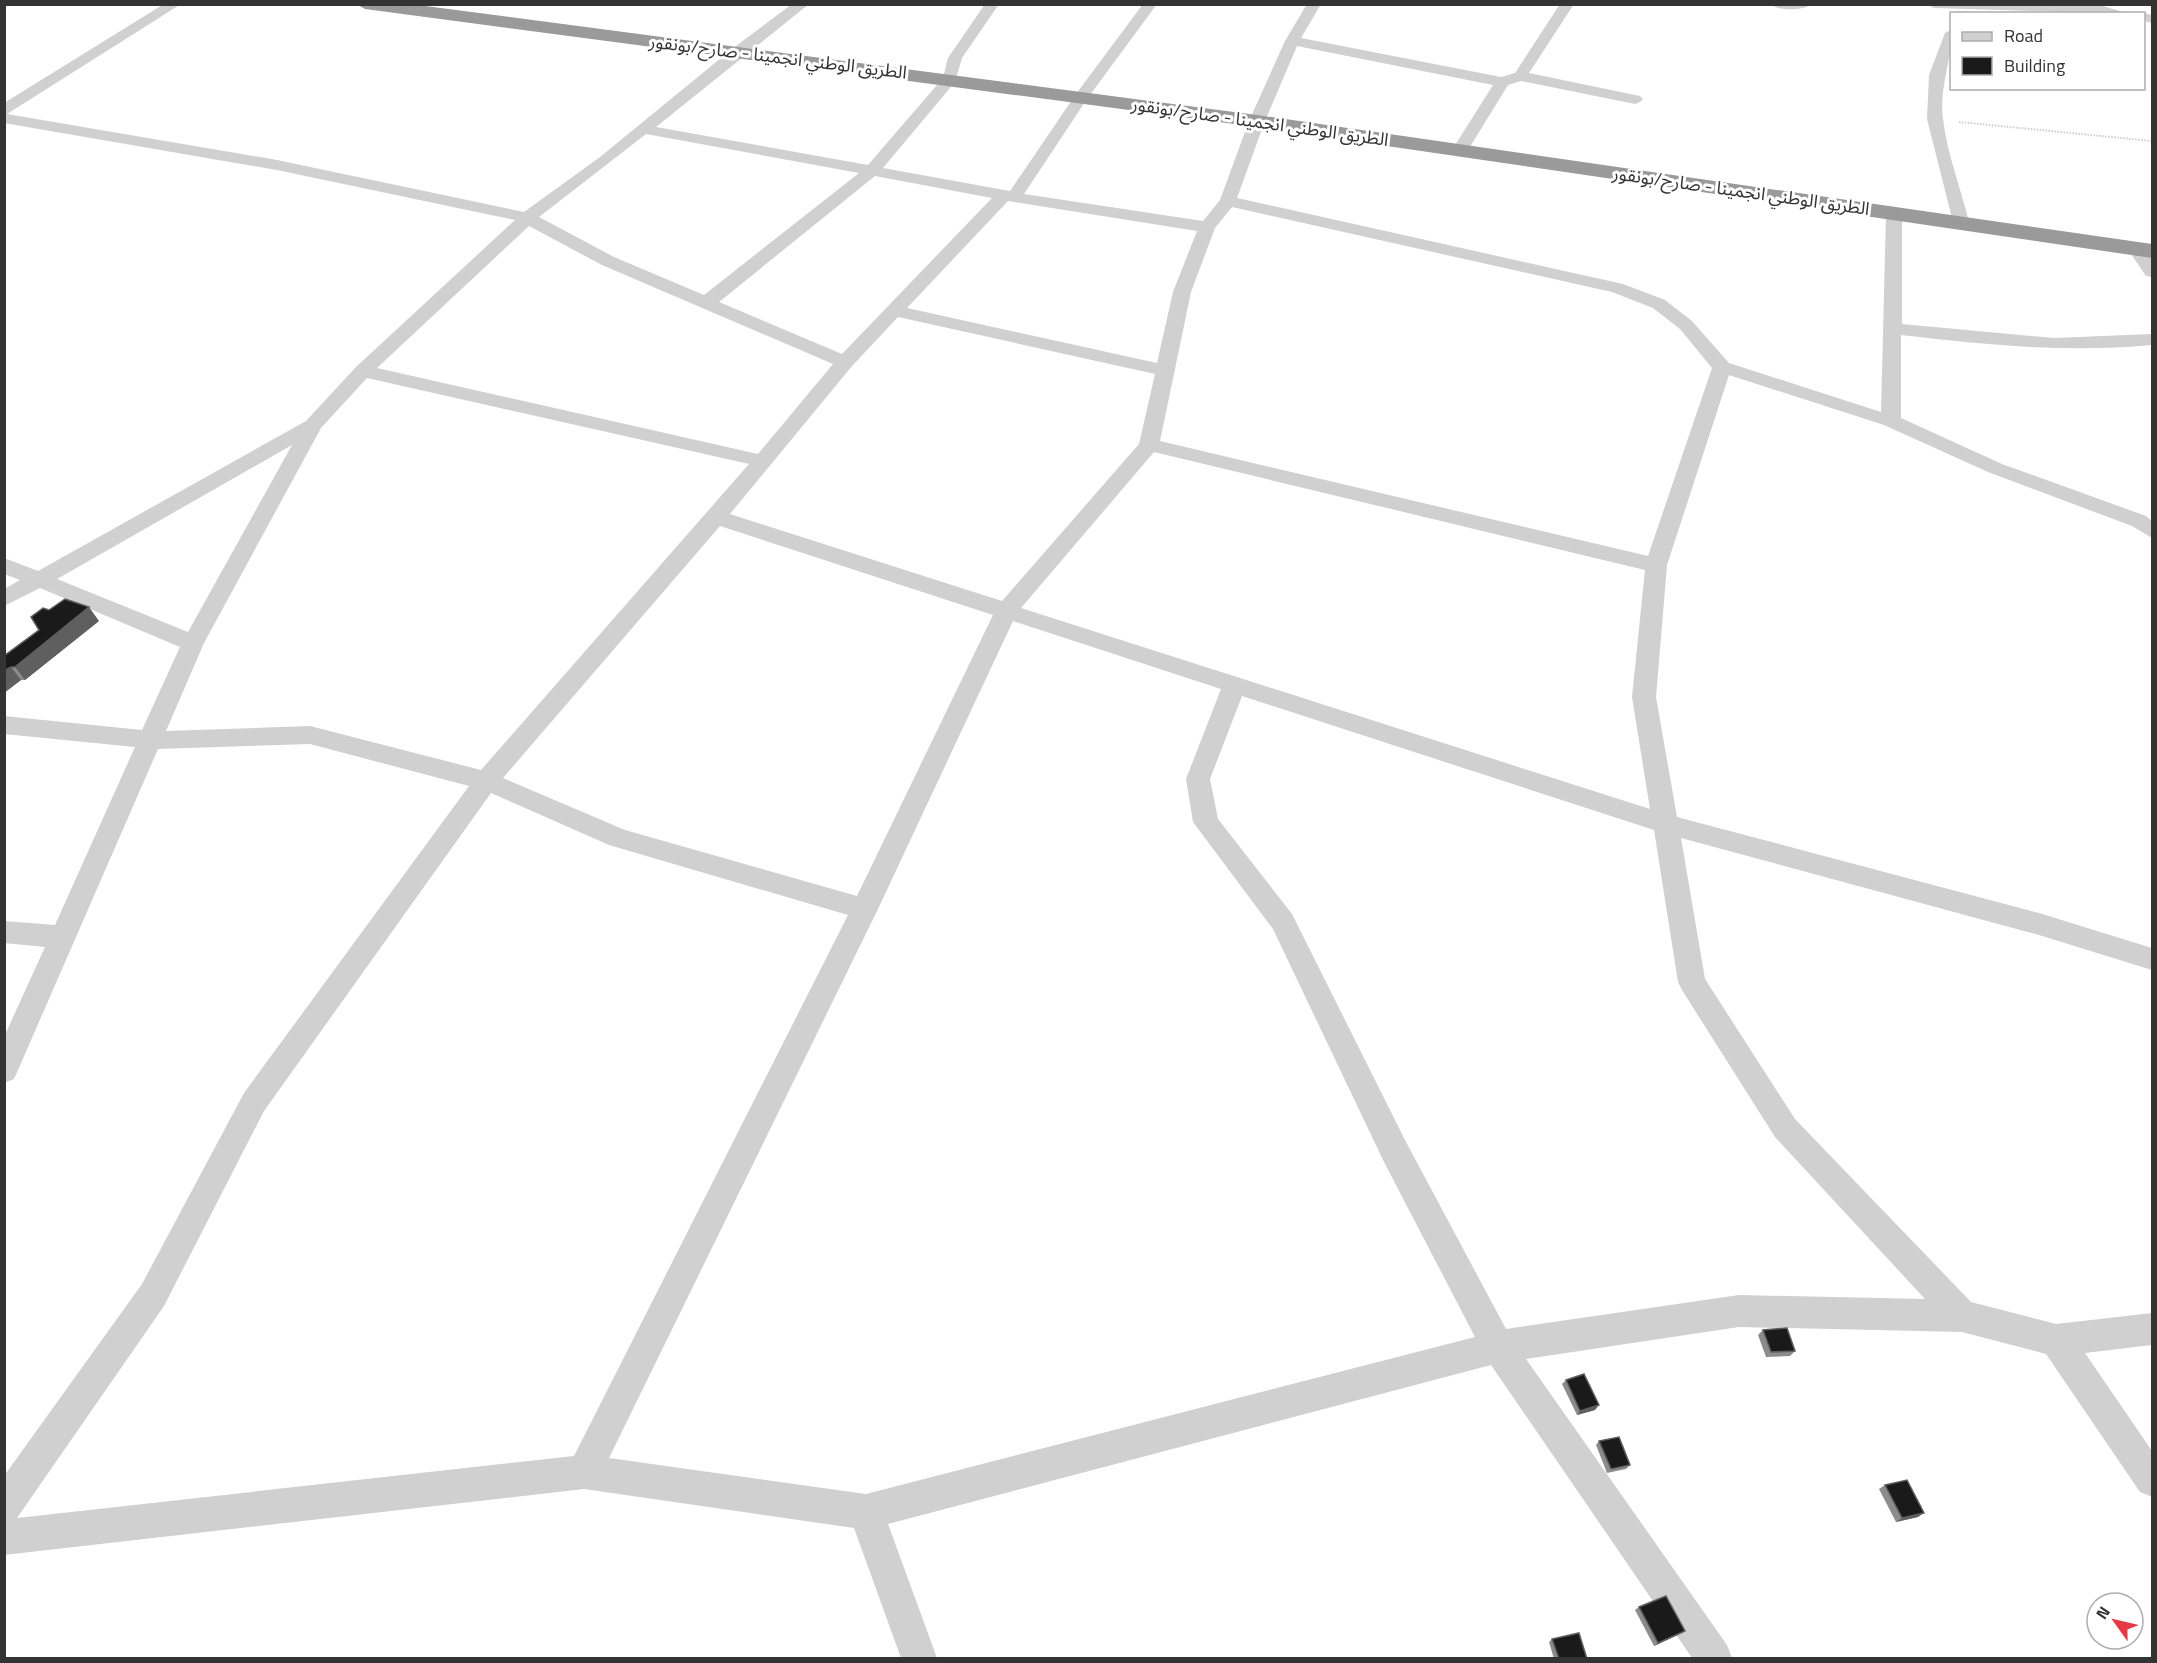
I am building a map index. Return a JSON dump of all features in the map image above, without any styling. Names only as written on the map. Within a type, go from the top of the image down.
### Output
[{"type":"highway","name":"الطريق الوطني انجمينا - صارح/بونقور","points":[[365,4],[431,8],[737,52],[1257,121],[2144,250]]},
{"type":"street","points":[[4,110],[174,4]]},
{"type":"street","points":[[4,1070],[193,642],[313,425],[363,371],[527,218],[606,160],[737,52],[802,4]]},
{"type":"street","points":[[706,303],[873,170],[950,79],[956,58],[992,4]]},
{"type":"street","points":[[4,1506],[153,1294],[254,1102],[486,781],[716,517],[845,362],[893,310],[1009,196],[1150,4]]},
{"type":"street","points":[[584,1472],[865,909],[1006,611],[1149,445],[1182,292],[1207,227],[1228,201],[1257,121],[1292,41],[1314,4]]},
{"type":"street","points":[[1521,76],[1567,4]]},
{"type":"street","points":[[1777,4],[1805,4]]},
{"type":"street","points":[[1934,4],[1962,8],[2113,12]]},
{"type":"street","points":[[1950,38],[1936,75],[1935,119],[1961,222]]},
{"type":"street","points":[[1292,41],[1503,82],[1521,76],[1635,99]]},
{"type":"street","points":[[1460,150],[1503,82]]},
{"type":"street","points":[[4,118],[277,165],[527,218],[608,261],[845,362]]},
{"type":"street","points":[[642,129],[1009,196],[1207,227]]},
{"type":"street","points":[[1228,201],[1617,288],[1659,304],[1686,325],[1722,367],[1891,421],[1995,468],[2148,525]]},
{"type":"street","points":[[1891,421],[1894,213]]},
{"type":"street","points":[[2144,250],[2152,272]]},
{"type":"street","points":[[893,310],[1164,370]]},
{"type":"street","points":[[1892,328],[2049,345],[2120,343],[2152,339]]},
{"type":"street","points":[[1722,367],[1656,565],[1644,697],[1692,982],[1785,1128],[1962,1316]]},
{"type":"street","points":[[363,371],[762,461]]},
{"type":"street","points":[[4,599],[313,425]]},
{"type":"street","points":[[1149,445],[1656,565]]},
{"type":"street","points":[[716,517],[1666,824],[2028,921],[2152,958]]},
{"type":"street","points":[[4,565],[193,642]]},
{"type":"street","points":[[1234,685],[1198,778],[1206,822],[1283,922],[1395,1152],[1498,1347],[1714,1659]]},
{"type":"street","points":[[4,725],[151,740],[310,735],[486,781],[618,838],[865,909]]},
{"type":"street","points":[[4,932],[64,937]]},
{"type":"street","points":[[4,1537],[584,1472],[866,1512],[1498,1347],[1739,1311],[1962,1316],[2056,1340],[2152,1329]]},
{"type":"street","points":[[2056,1340],[2152,1480]]},
{"type":"street","points":[[866,1512],[919,1659]]},
{"type":"path","points":[[1935,119],[2152,141]]},
{"type":"building","points":[[65,599],[89,607],[15,667],[4,671],[4,656],[39,630],[31,617],[43,608],[49,610]]},
{"type":"building","points":[[1787,1328],[1795,1351],[1771,1352],[1763,1330]]},
{"type":"building","points":[[1584,1374],[1599,1405],[1580,1411],[1566,1380]]},
{"type":"building","points":[[1619,1437],[1630,1465],[1611,1469],[1599,1441]]},
{"type":"building","points":[[1907,1480],[1924,1513],[1902,1518],[1885,1485]]},
{"type":"building","points":[[1666,1596],[1685,1631],[1658,1643],[1639,1607]]},
{"type":"building","points":[[1579,1633],[1587,1659],[1559,1659],[1552,1639]]}]
